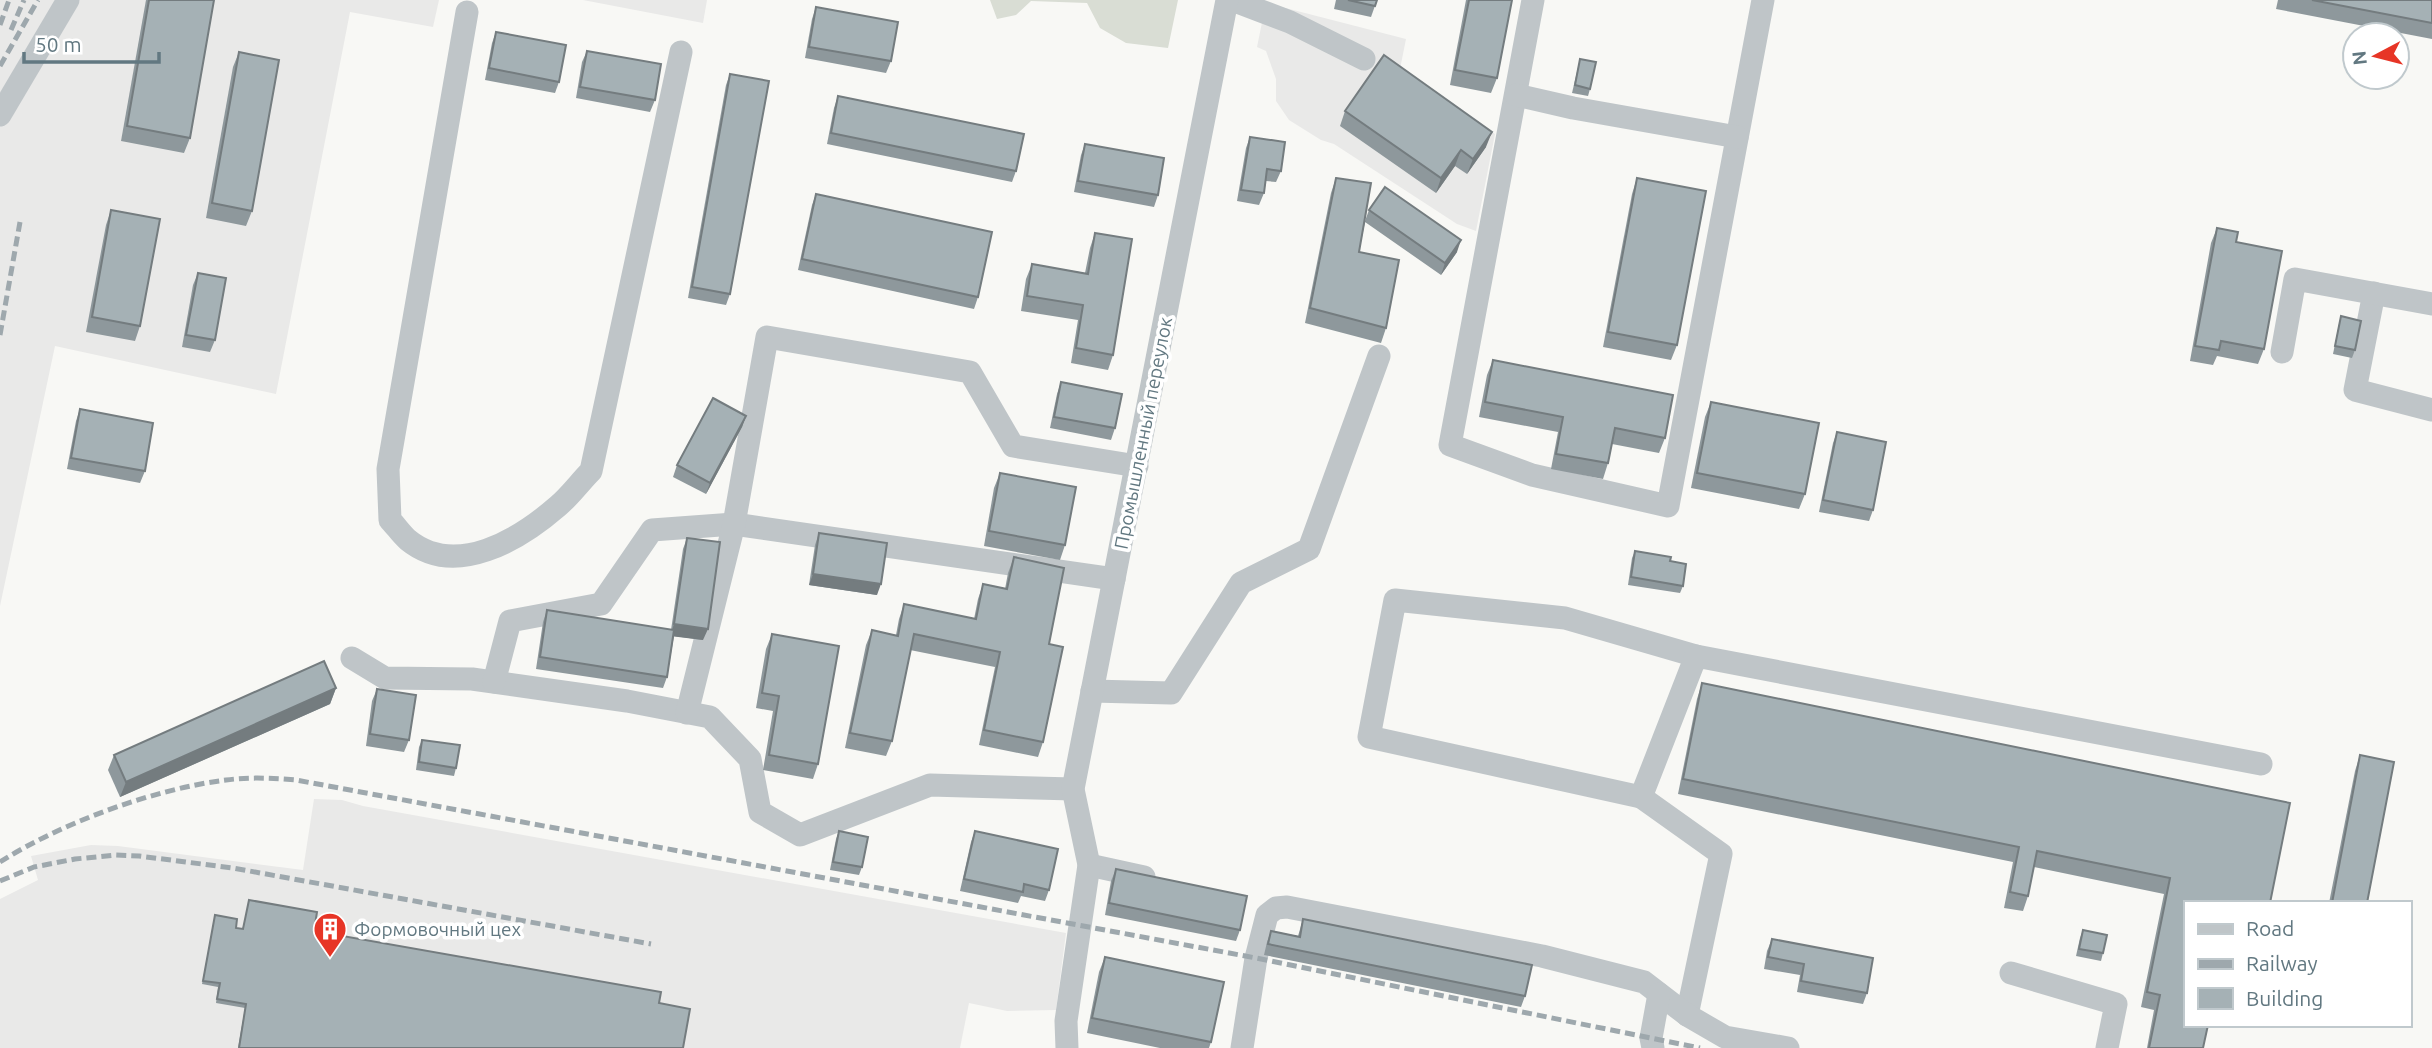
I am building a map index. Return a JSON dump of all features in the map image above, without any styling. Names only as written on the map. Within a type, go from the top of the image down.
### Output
[{"type":"street","points":[[0,115],[68,0]]},
{"type":"street","points":[[1230,0],[1290,22],[1364,59]]},
{"type":"street","name":"Промышленный переулок","points":[[1089,866],[1073,789],[1230,0]]},
{"type":"street","points":[[1533,0],[1450,445],[1532,475],[1668,506],[1763,0]]},
{"type":"street","points":[[467,12],[388,469],[390,520],[409,541],[450,557],[472,555],[517,537],[560,505],[591,471],[681,52]]},
{"type":"street","points":[[1516,95],[1573,108],[1737,137]]},
{"type":"street","points":[[2282,352],[2295,279],[2432,304]]},
{"type":"street","points":[[2375,293],[2355,390],[2432,410]]},
{"type":"street","points":[[687,713],[734,524],[767,337],[970,372],[1013,446],[1137,466]]},
{"type":"street","points":[[1092,691],[1171,692],[1241,583],[1309,549],[1379,356]]},
{"type":"street","points":[[494,682],[510,621],[601,604],[652,530],[734,524],[1114,579]]},
{"type":"street","points":[[1687,1015],[1721,854],[1641,797],[1369,737],[1395,600],[1565,618],[1696,656],[2261,764]]},
{"type":"street","points":[[1641,797],[1696,656]]},
{"type":"street","points":[[352,658],[385,678],[472,679],[627,701],[710,717],[750,759],[760,812],[800,835],[930,785],[1073,789]]},
{"type":"street","points":[[1067,1048],[1066,1021],[1089,866],[1165,881]]},
{"type":"street","points":[[1242,1048],[1256,958],[1267,915],[1276,908],[1287,907],[1542,956],[1644,982],[1687,1015],[1725,1037],[1788,1048]]},
{"type":"street","points":[[2011,973],[2116,1004],[2107,1048]]},
{"type":"street","points":[[1653,1048],[1651,1038],[1659,994]]},
{"type":"shaded area","points":[[0,0],[439,0],[433,27],[350,12],[276,394],[55,346],[0,606]]},
{"type":"shaded area","points":[[583,0],[707,0],[703,23]]},
{"type":"shaded area","points":[[990,0],[1178,0],[1168,48],[1126,43],[1100,28],[1087,3],[1031,1],[1016,15],[997,19]]},
{"type":"shaded area","points":[[1266,3],[1406,39],[1400,69],[1495,134],[1476,231],[1457,224],[1334,144],[1321,140],[1289,120],[1276,101],[1276,79],[1266,51],[1257,47]]},
{"type":"shaded area","points":[[314,799],[342,800],[363,806],[1066,933],[1056,1010],[1007,1011],[969,1003],[960,1048],[0,1048],[0,899],[38,880],[31,856],[91,845],[118,846],[303,870]]},
{"type":"building","points":[[149,0],[214,0],[190,138],[127,126]]},
{"type":"building","points":[[1348,0],[1377,0],[1375,6]]},
{"type":"building","points":[[1469,0],[1512,0],[1497,78],[1455,70]]},
{"type":"building","points":[[2312,0],[2432,0],[2432,23]]},
{"type":"building","points":[[816,7],[898,22],[891,61],[809,47]]},
{"type":"building","points":[[496,32],[566,45],[559,82],[489,68]]},
{"type":"building","points":[[587,51],[661,64],[655,100],[580,87]]},
{"type":"building","points":[[239,52],[279,60],[252,211],[212,203]]},
{"type":"building","points":[[1384,55],[1492,132],[1473,159],[1461,150],[1441,178],[1345,111]]},
{"type":"building","points":[[1580,59],[1596,62],[1590,89],[1575,85]]},
{"type":"building","points":[[730,74],[769,81],[730,294],[692,287]]},
{"type":"building","points":[[838,96],[1024,134],[1016,171],[831,133]]},
{"type":"building","points":[[1250,137],[1285,142],[1281,171],[1267,169],[1264,193],[1241,190]]},
{"type":"building","points":[[1085,144],[1164,158],[1158,195],[1078,181]]},
{"type":"building","points":[[1336,178],[1371,183],[1359,252],[1399,260],[1386,328],[1310,308]]},
{"type":"building","points":[[1637,178],[1706,191],[1677,345],[1608,332]]},
{"type":"building","points":[[1385,187],[1461,240],[1445,263],[1369,210]]},
{"type":"building","points":[[816,194],[992,232],[978,297],[802,259]]},
{"type":"building","points":[[111,210],[160,219],[140,326],[92,317]]},
{"type":"building","points":[[2217,228],[2238,232],[2236,242],[2282,251],[2264,349],[2221,341],[2219,350],[2195,346]]},
{"type":"building","points":[[1095,233],[1132,239],[1113,355],[1076,348],[1083,305],[1027,296],[1032,264],[1088,274]]},
{"type":"building","points":[[198,273],[226,278],[215,340],[186,335]]},
{"type":"building","points":[[2341,316],[2361,321],[2355,350],[2335,346]]},
{"type":"building","points":[[1493,360],[1673,395],[1665,438],[1615,428],[1608,463],[1556,454],[1563,417],[1485,402]]},
{"type":"building","points":[[1061,382],[1122,394],[1115,428],[1054,417]]},
{"type":"building","points":[[713,398],[746,416],[710,483],[677,465]]},
{"type":"building","points":[[1711,402],[1819,423],[1805,494],[1697,473]]},
{"type":"building","points":[[80,409],[153,423],[145,471],[71,458]]},
{"type":"building","points":[[1837,432],[1886,442],[1873,510],[1823,500]]},
{"type":"building","points":[[1000,473],[1076,487],[1065,545],[989,531]]},
{"type":"building","points":[[819,533],[887,543],[881,584],[813,574]]},
{"type":"building","points":[[687,538],[720,542],[708,629],[674,624]]},
{"type":"building","points":[[1635,551],[1671,557],[1670,561],[1686,564],[1683,586],[1631,577]]},
{"type":"building","points":[[1014,557],[1064,568],[1049,644],[1063,647],[1043,742],[984,730],[1000,652],[914,634],[892,741],[850,733],[872,630],[898,636],[904,604],[976,619],[983,584],[1007,589]]},
{"type":"building","points":[[547,610],[674,630],[667,677],[540,657]]},
{"type":"building","points":[[772,634],[839,646],[818,764],[769,755],[779,696],[762,693]]},
{"type":"building","points":[[324,661],[336,688],[126,782],[114,755]]},
{"type":"building","points":[[1702,683],[2290,803],[2270,901],[2184,901],[2184,1027],[2208,1027],[2203,1048],[2149,1048],[2160,995],[2147,992],[2170,878],[2037,851],[2028,896],[2010,892],[2019,847],[1683,779]]},
{"type":"building","points":[[377,689],[416,695],[409,740],[370,734]]},
{"type":"building","points":[[422,740],[460,745],[456,768],[419,762]]},
{"type":"building","points":[[2360,755],[2394,762],[2367,901],[2332,901]]},
{"type":"building","points":[[839,831],[868,837],[862,867],[833,862]]},
{"type":"building","points":[[975,831],[1058,849],[1049,890],[1024,884],[1023,892],[964,879]]},
{"type":"building","points":[[1116,869],[1247,896],[1240,930],[1109,903]]},
{"type":"building","name":"Формовочный цех","points":[[249,900],[317,912],[314,931],[661,992],[659,1003],[690,1009],[683,1048],[239,1048],[246,1004],[217,999],[220,983],[203,981],[215,915],[237,919],[236,928],[243,929]]},
{"type":"building","points":[[1303,919],[1532,965],[1525,996],[1268,944],[1271,931],[1300,937]]},
{"type":"building","points":[[2083,930],[2107,935],[2103,953],[2079,949]]},
{"type":"building","points":[[1772,939],[1873,958],[1867,993],[1801,981],[1804,964],[1768,957]]},
{"type":"building","points":[[1105,957],[1224,982],[1211,1042],[1092,1018]]},
{"type":"railway","points":[[0,25],[9,0]]},
{"type":"railway","points":[[11,30],[24,0]]},
{"type":"railway","points":[[0,66],[38,0]]},
{"type":"railway","points":[[0,335],[20,222]]},
{"type":"railway","points":[[0,862],[79,821],[169,791],[235,779],[296,780],[1256,958],[1700,1048]]},
{"type":"railway","points":[[0,881],[34,867],[75,859],[139,856],[233,868],[651,944]]},
{"type":"place","name":"Формовочный цех","points":[[330,959]]}]
